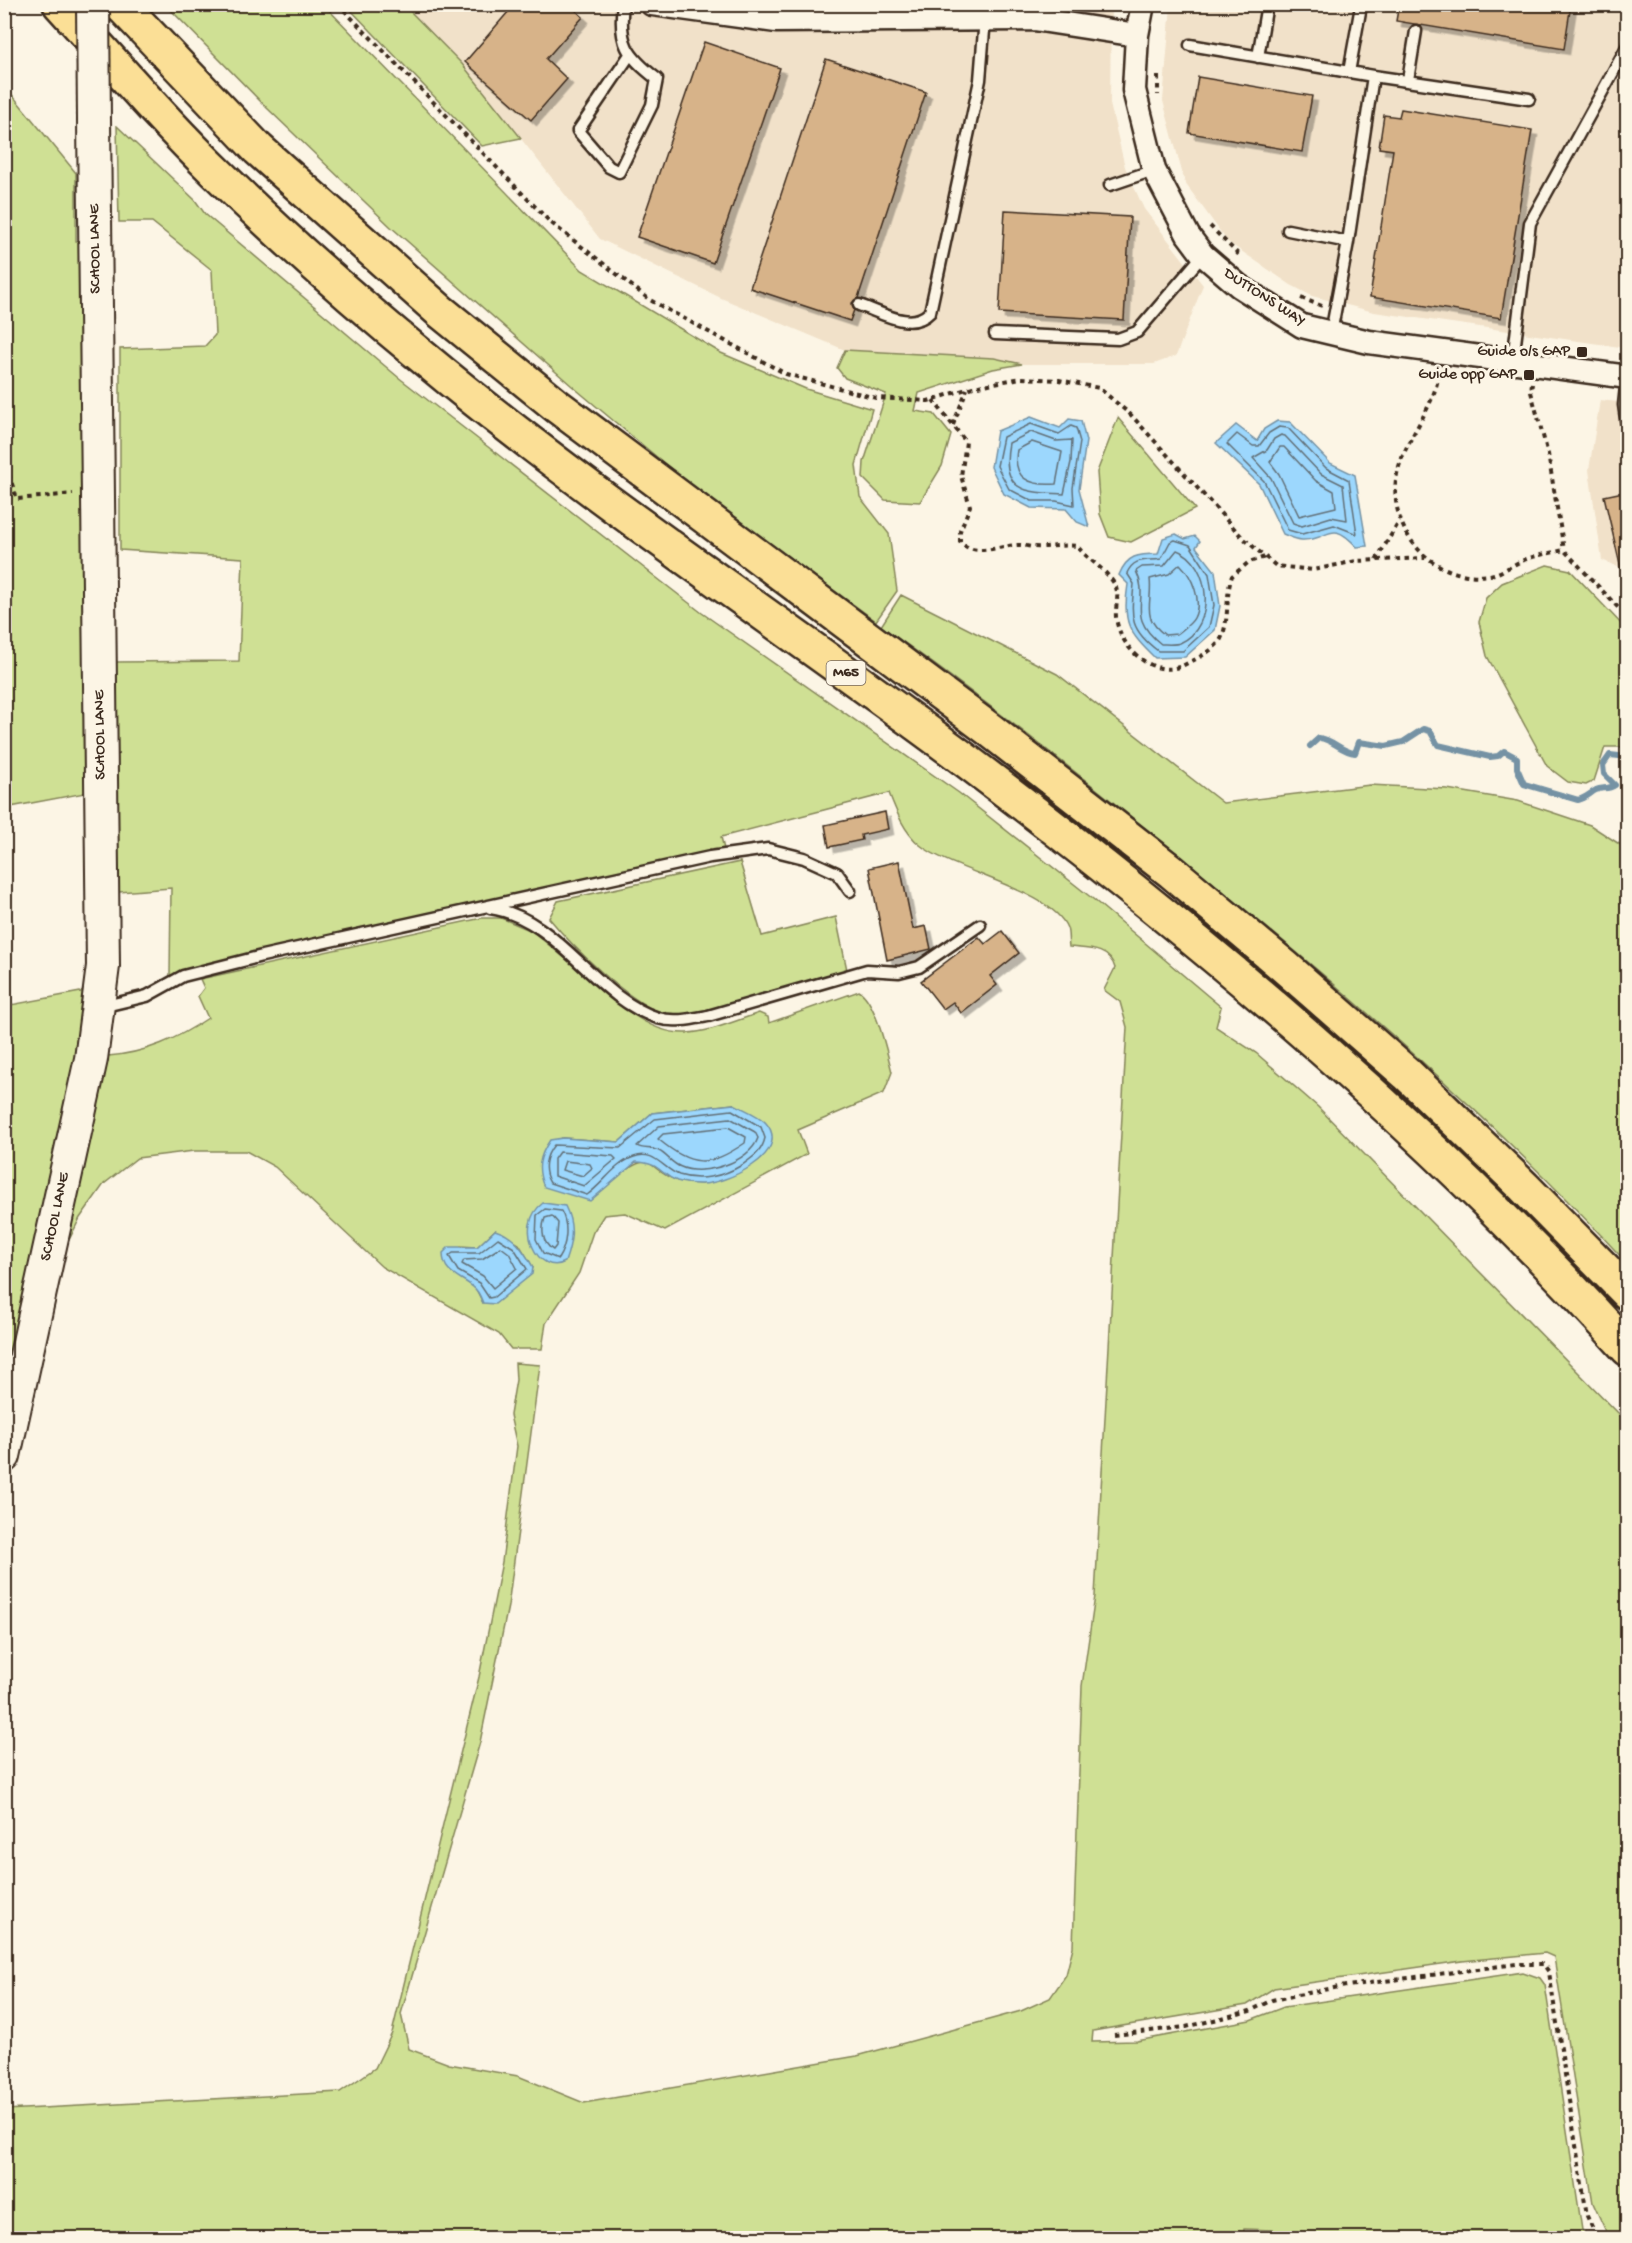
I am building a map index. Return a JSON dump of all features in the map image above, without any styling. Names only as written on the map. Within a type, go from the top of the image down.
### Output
[{"type":"highway","name":"M65","points":[[60,4],[213,170],[426,360],[682,555],[967,761],[1147,902],[1274,1006],[1394,1113],[1506,1223],[1628,1349]]},
{"type":"highway","name":"M65","points":[[120,4],[258,149],[449,319],[601,440],[999,737],[1172,872],[1407,1074],[1628,1293]]},
{"type":"main road","name":"SCHOOL LANE","points":[[4,1456],[91,1059],[100,1008],[103,922],[93,4]]},
{"type":"street","points":[[652,4],[776,21],[893,15],[1034,19],[1137,35]]},
{"type":"street","name":"DUTTONS WAY","points":[[1143,4],[1137,35],[1134,90],[1154,170],[1188,235],[1203,255],[1239,286],[1302,326],[1331,333],[1441,354],[1524,361],[1627,377]]},
{"type":"lane","points":[[622,4],[620,25],[629,56],[657,79],[652,105],[619,172],[609,167],[578,131],[629,56]]},
{"type":"lane","points":[[1257,57],[1267,4]]},
{"type":"lane","points":[[1349,72],[1361,6]]},
{"type":"lane","points":[[859,304],[909,322],[924,319],[930,312],[980,80],[985,18]]},
{"type":"lane","points":[[1408,80],[1416,31]]},
{"type":"lane","points":[[1190,45],[1373,76],[1529,99]]},
{"type":"lane","points":[[1524,361],[1530,223],[1628,45]]},
{"type":"lane","points":[[1331,333],[1348,242],[1373,76]]},
{"type":"lane","points":[[1110,185],[1154,170]]},
{"type":"lane","points":[[1288,230],[1348,242]]},
{"type":"lane","points":[[995,334],[1118,339],[1137,332],[1203,255]]},
{"type":"lane","points":[[1627,377],[1624,405],[1628,433]]},
{"type":"lane","points":[[100,1008],[147,996],[183,976],[645,870],[768,849],[804,858],[837,873],[850,891]]},
{"type":"lane","points":[[483,907],[508,912],[541,929],[637,1008],[659,1018],[681,1020],[708,1016],[867,970],[899,972],[919,967],[980,925]]},
{"type":"path","points":[[339,4],[550,222],[650,300],[786,374],[876,398],[933,400],[967,388],[1022,378],[1059,380],[1099,388],[1131,415],[1242,537],[1276,566],[1313,570],[1356,561],[1425,558],[1460,573],[1476,576],[1493,574],[1526,559],[1564,550]]},
{"type":"path","points":[[1158,65],[1159,104]]},
{"type":"path","points":[[1204,217],[1241,257]]},
{"type":"path","points":[[1297,296],[1307,301]]},
{"type":"path","points":[[1524,361],[1548,454],[1564,550],[1628,618]]},
{"type":"path","points":[[1425,558],[1399,522],[1396,503],[1397,474],[1410,440],[1433,399],[1438,380]]},
{"type":"path","points":[[953,425],[967,388]]},
{"type":"path","points":[[933,400],[966,442],[961,476],[970,506],[960,531],[960,542],[966,548],[980,550],[1020,545],[1077,546],[1115,585],[1118,600],[1116,616],[1122,637],[1139,659],[1154,666],[1169,669],[1180,667],[1213,648],[1221,638],[1232,576],[1249,562],[1265,557]]},
{"type":"path","points":[[6,466],[18,499],[98,492]]},
{"type":"path","points":[[1376,560],[1399,522]]},
{"type":"path","points":[[1114,2035],[1186,2027],[1250,2011],[1272,2000],[1339,1987],[1516,1964],[1543,1964],[1549,1972],[1587,2216],[1597,2238]]},
{"type":"shaded area","points":[[404,5],[1111,5],[1110,104],[1125,167],[1144,209],[1203,285],[1176,356],[1154,364],[1022,364],[994,358],[858,353],[845,350],[721,298],[600,239],[462,64]]},
{"type":"shaded area","points":[[1171,5],[1627,5],[1627,348],[1374,312],[1312,296],[1291,285],[1228,242],[1185,183],[1163,101]]},
{"type":"shaded area","points":[[1600,400],[1627,403],[1627,571],[1602,560],[1589,470]]},
{"type":"green space","points":[[166,5],[324,5],[582,270],[721,353],[806,389],[872,409],[856,465],[860,497],[889,534],[897,591],[876,621],[695,489],[572,386],[391,227],[267,108]]},
{"type":"green space","points":[[346,5],[404,5],[462,64],[521,138],[482,146]]},
{"type":"green space","points":[[4,85],[76,173],[76,241],[82,241],[85,793],[5,808]]},
{"type":"green space","points":[[117,126],[195,200],[205,214],[398,377],[702,613],[959,793],[1093,899],[1221,1007],[1216,1027],[1256,1053],[1318,1107],[1627,1422],[1627,2238],[1609,2238],[1593,2203],[1554,1957],[1545,1953],[1462,1961],[1274,1988],[1247,2005],[1093,2031],[1092,2042],[1137,2041],[1250,2020],[1284,2007],[1523,1972],[1540,1978],[1545,1985],[1582,2230],[1587,2238],[1275,2238],[1273,2230],[1244,2229],[1243,2238],[5,2238],[5,2110],[340,2092],[375,2068],[392,2033],[479,1677],[502,1562],[517,1446],[510,1415],[516,1380],[515,1363],[540,1365],[508,1606],[480,1742],[401,2014],[409,2049],[449,2064],[518,2076],[584,2103],[857,2056],[1021,2011],[1050,1998],[1066,1975],[1073,1947],[1082,1686],[1095,1596],[1127,1027],[1120,1002],[1104,990],[1115,968],[1108,956],[1097,950],[1069,947],[1067,928],[1058,915],[1043,903],[1023,892],[954,864],[920,845],[905,828],[889,793],[721,837],[724,849],[170,976],[171,888],[119,892],[115,662],[239,661],[243,558],[120,550],[120,349],[205,346],[215,335],[212,270],[152,222],[119,222]]},
{"type":"green space","points":[[845,350],[994,358],[1022,364],[993,369],[919,393],[915,411],[934,414],[951,435],[942,466],[920,502],[885,500],[863,478],[864,462],[886,394],[845,378],[837,368]]},
{"type":"green space","points":[[1118,418],[1195,509],[1131,542],[1109,537],[1100,514],[1097,472]]},
{"type":"green space","points":[[1547,565],[1570,570],[1627,630],[1627,747],[1605,747],[1594,781],[1586,785],[1568,782],[1547,766],[1487,656],[1479,622],[1486,598],[1502,583]]},
{"type":"green space","points":[[901,595],[1057,674],[1223,803],[1370,785],[1447,789],[1518,801],[1590,825],[1627,849],[1627,1263],[1469,1104],[1301,956],[1073,771],[881,626]]},
{"type":"green space","points":[[740,862],[762,936],[836,917],[847,970],[692,1015],[668,1014],[646,1006],[616,984],[585,957],[549,918],[558,901]]},
{"type":"green space","points":[[482,918],[501,918],[532,931],[631,1013],[648,1024],[664,1030],[679,1033],[709,1030],[759,1013],[768,1017],[769,1023],[859,991],[871,1005],[876,1016],[892,1072],[884,1093],[798,1130],[807,1154],[665,1231],[625,1213],[604,1215],[593,1232],[579,1273],[546,1323],[542,1349],[511,1349],[499,1334],[382,1267],[275,1167],[246,1151],[194,1151],[137,1158],[104,1184],[80,1218],[68,1242],[108,1056],[135,1052],[161,1044],[208,1018],[198,996],[204,988],[200,979]],"holes":[[[734,1104],[702,1184],[678,1181],[645,1162],[638,1163],[616,1177],[563,1138],[619,1142],[652,1113]],[[495,1230],[519,1244],[533,1267],[531,1274],[483,1303],[461,1246],[477,1247]]]},
{"type":"green space","points":[[86,991],[83,1033],[5,1392],[5,1006]]},
{"type":"water","points":[[1031,417],[1060,428],[1069,419],[1081,421],[1086,441],[1079,489],[1089,527],[1077,522],[1066,509],[1031,508],[1004,494],[991,467],[997,431]]},
{"type":"water","points":[[1277,421],[1290,422],[1330,463],[1355,475],[1367,546],[1357,547],[1341,533],[1335,532],[1302,540],[1283,534],[1259,484],[1216,443],[1236,425],[1257,441],[1264,429]]},
{"type":"water","points":[[1176,534],[1185,539],[1195,536],[1200,541],[1196,547],[1215,571],[1220,606],[1215,630],[1185,657],[1155,658],[1129,626],[1126,608],[1128,584],[1119,575],[1126,563],[1134,557],[1158,554],[1163,538]]},
{"type":"water","points":[[734,1104],[763,1120],[772,1135],[770,1146],[763,1156],[739,1173],[711,1183],[688,1183],[671,1178],[655,1166],[636,1162],[590,1201],[544,1187],[539,1168],[543,1152],[550,1140],[563,1138],[619,1142],[652,1113]]},
{"type":"water","points":[[543,1203],[565,1206],[570,1220],[571,1234],[565,1262],[555,1265],[538,1256],[530,1236],[530,1224],[534,1213]]},
{"type":"water","points":[[495,1230],[513,1240],[522,1249],[533,1267],[532,1274],[495,1304],[483,1303],[475,1288],[453,1274],[446,1266],[443,1253],[449,1247],[477,1247]]},
{"type":"building","points":[[515,4],[569,4],[583,17],[546,59],[567,79],[531,120],[465,62]]},
{"type":"building","points":[[1399,4],[1571,4],[1564,49],[1396,21]]},
{"type":"building","points":[[704,42],[780,68],[713,263],[637,237]]},
{"type":"building","points":[[826,59],[926,92],[858,298],[852,303],[854,310],[850,321],[750,288]]},
{"type":"building","points":[[1198,77],[1312,96],[1302,152],[1189,133]]},
{"type":"building","points":[[1401,109],[1532,130],[1501,318],[1370,297],[1393,150],[1379,148],[1384,115],[1399,117]]},
{"type":"building","points":[[1005,210],[1130,217],[1124,320],[999,313]]},
{"type":"building","points":[[1628,491],[1628,569],[1621,569],[1604,496]]},
{"type":"building","points":[[885,812],[888,829],[861,835],[862,840],[829,847],[825,825]]},
{"type":"building","points":[[899,861],[913,929],[926,926],[931,949],[887,960],[869,868]]},
{"type":"building","points":[[1002,931],[1019,953],[990,976],[997,985],[961,1013],[953,1002],[943,1009],[921,981],[979,937],[985,944]]},
{"type":"waterway","points":[[1310,746],[1319,738],[1355,753],[1359,742],[1386,746],[1403,742],[1423,729],[1430,731],[1438,745],[1490,757],[1498,756],[1504,751],[1517,758],[1517,768],[1524,784],[1578,800],[1596,790],[1615,785],[1604,774],[1603,765],[1610,755],[1628,757]]},
{"type":"place","name":"Guide o/s GAP","points":[[1582,352]]},
{"type":"place","name":"Guide opp GAP","points":[[1529,375]]}]
